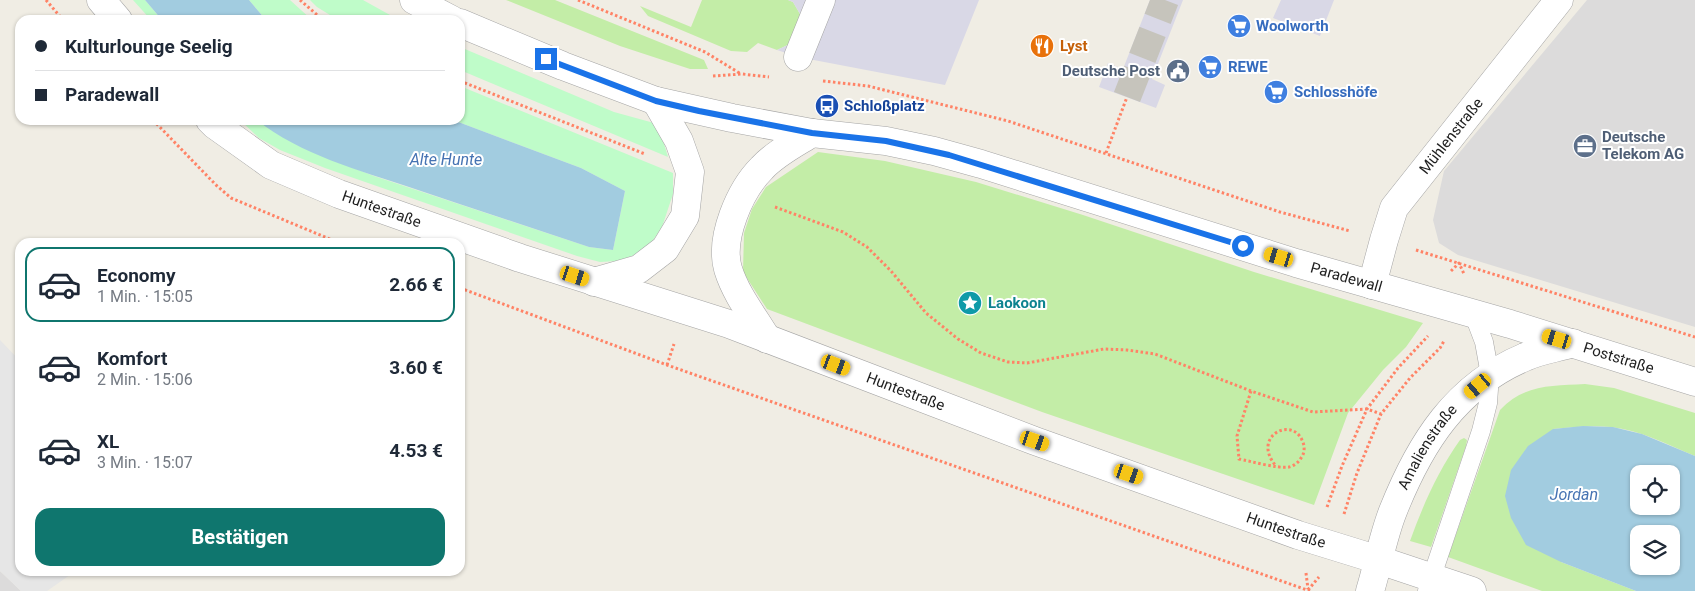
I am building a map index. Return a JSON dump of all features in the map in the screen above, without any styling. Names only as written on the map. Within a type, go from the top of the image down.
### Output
[{"type":"street","points":[[101,0],[114,15]]},
{"type":"street","points":[[414,0],[442,15]]},
{"type":"street","points":[[798,57],[820,0]]},
{"type":"street","name":"Mühlenstraße","points":[[1372,286],[1394,208],[1559,0]]},
{"type":"street","name":"Paradewall","points":[[465,25],[563,66],[656,101],[716,115],[812,133],[886,141],[971,161],[1372,286],[1465,311]]},
{"type":"street","points":[[594,282],[639,270],[665,248],[685,216],[690,172],[679,141],[656,101]]},
{"type":"street","name":"Huntestraße","points":[[215,125],[271,165],[357,200],[463,238]]},
{"type":"street","points":[[767,340],[736,288],[727,268],[726,248],[729,228],[734,211],[743,194],[762,168],[774,157],[812,133]]},
{"type":"street","name":"Huntestraße","points":[[465,239],[594,282],[729,324],[1035,441],[1298,535],[1379,560],[1429,584],[1472,591]]},
{"type":"street","name":"Poststraße","points":[[1465,311],[1695,382]]},
{"type":"street","name":"Amalienstraße","points":[[1370,591],[1393,512],[1414,463],[1436,428],[1454,406],[1490,376],[1526,356],[1573,343]]},
{"type":"lane","points":[[1429,584],[1481,431],[1488,403],[1490,376],[1484,342],[1465,311]]},
{"type":"path","points":[[46,0],[59,15]]},
{"type":"path","points":[[300,0],[317,15]]},
{"type":"path","points":[[578,0],[705,52],[742,74],[772,77]]},
{"type":"path","points":[[814,80],[868,86],[1008,121]]},
{"type":"path","points":[[465,82],[653,157]]},
{"type":"path","points":[[1106,153],[1127,97]]},
{"type":"path","points":[[158,125],[231,198],[327,238]]},
{"type":"path","points":[[767,203],[843,232],[867,247],[891,271],[926,313],[958,339],[981,353],[1008,362],[1027,363],[1104,349],[1155,354],[1251,391],[1313,412],[1367,409],[1381,414]]},
{"type":"path","points":[[1448,274],[1459,263],[1466,279]]},
{"type":"path","points":[[465,290],[667,365],[1309,590]]},
{"type":"path","points":[[1326,511],[1342,466],[1367,409],[1398,368],[1426,339],[1430,332]]},
{"type":"path","points":[[1342,517],[1357,473],[1381,414],[1410,378],[1440,348],[1447,336]]},
{"type":"path","points":[[667,365],[675,341]]},
{"type":"path","points":[[1251,391],[1237,436],[1239,459],[1276,466],[1288,467],[1298,462],[1303,455],[1304,446],[1301,437],[1294,431],[1284,430],[1276,432],[1270,439],[1267,452],[1276,466]]},
{"type":"path","points":[[1306,566],[1309,590]]},
{"type":"path","points":[[1309,590],[1324,572]]},
{"type":"shaded area","name":"Schloßplatz","points":[[788,0],[979,0],[945,85],[798,57],[777,50],[792,43],[800,30],[800,14],[793,2]]},
{"type":"shaded area","points":[[1150,0],[1183,0],[1152,79],[1165,85],[1156,108],[1099,87],[1108,63],[1123,69]]},
{"type":"shaded area","points":[[1281,0],[1334,0],[1320,36],[1273,18]]},
{"type":"shaded area","name":"Deutsche Telekom AG","points":[[1587,0],[1695,0],[1695,327],[1458,255],[1439,243],[1433,220],[1444,171]]},
{"type":"shaded area","points":[[0,340],[15,356],[15,576],[68,576],[47,591],[21,591],[0,571]]},
{"type":"shaded area","points":[[0,571],[21,591],[0,591]]},
{"type":"green space","points":[[133,0],[145,0],[158,15],[146,15]]},
{"type":"green space","points":[[249,0],[290,0],[306,15],[262,15]]},
{"type":"green space","points":[[310,0],[363,0],[390,15],[330,15]]},
{"type":"green space","points":[[506,0],[555,0],[704,60],[708,69],[690,69],[620,46]]},
{"type":"green space","points":[[702,0],[788,0],[793,2],[800,14],[800,30],[792,43],[777,50],[758,43],[747,52],[731,51],[648,16],[640,6],[691,27]]},
{"type":"green space","points":[[465,49],[614,112],[654,123],[662,137],[668,157],[465,72]]},
{"type":"green space","points":[[465,88],[673,173],[673,194],[662,227],[649,246],[632,256],[617,261],[600,262],[577,256],[325,168],[280,150],[259,138],[245,125],[266,125],[325,157],[374,176],[589,247],[613,250],[625,191],[581,168],[465,124]]},
{"type":"green space","points":[[818,152],[885,161],[976,182],[1083,215],[1254,272],[1423,323],[1406,347],[1383,370],[1348,413],[1314,505],[1042,412],[767,309],[743,272],[744,233],[752,209],[766,187]]},
{"type":"green space","points":[[1585,384],[1614,388],[1695,413],[1695,456],[1633,431],[1597,426],[1553,429],[1561,562],[1636,591],[1542,591],[1448,557],[1500,410],[1519,395],[1529,391],[1550,386]]},
{"type":"green space","points":[[1464,438],[1467,440],[1466,446],[1431,547],[1410,541],[1438,476],[1460,440]]},
{"type":"water","points":[[145,0],[249,0],[262,15],[158,15]]},
{"type":"water","name":"Alte Hunte","points":[[465,124],[581,168],[625,191],[613,250],[589,247],[352,168],[311,152],[264,125]]},
{"type":"water","name":"Jordan","points":[[1583,426],[1613,427],[1642,434],[1695,456],[1695,591],[1636,591],[1561,562],[1526,545],[1511,518],[1505,496],[1511,470],[1528,446],[1553,429]]},
{"type":"tunnel","points":[[1127,97],[1165,0]]},
{"type":"place","name":"Woolworth","points":[[1239,26]]},
{"type":"place","name":"Lyst","points":[[1042,46]]},
{"type":"place","name":"REWE","points":[[1210,67]]},
{"type":"place","name":"Deutsche Post","points":[[1178,71]]},
{"type":"place","name":"Schlosshöfe","points":[[1276,92]]},
{"type":"place","name":"Schloßplatz","points":[[827,106]]},
{"type":"place","name":"Deutsche Telekom AG","points":[[1585,146]]},
{"type":"place","name":"Laokoon","points":[[970,303]]},
{"type":"route","points":[[546,59],[656,101],[812,133],[886,141],[934,151],[1243,246]]}]
